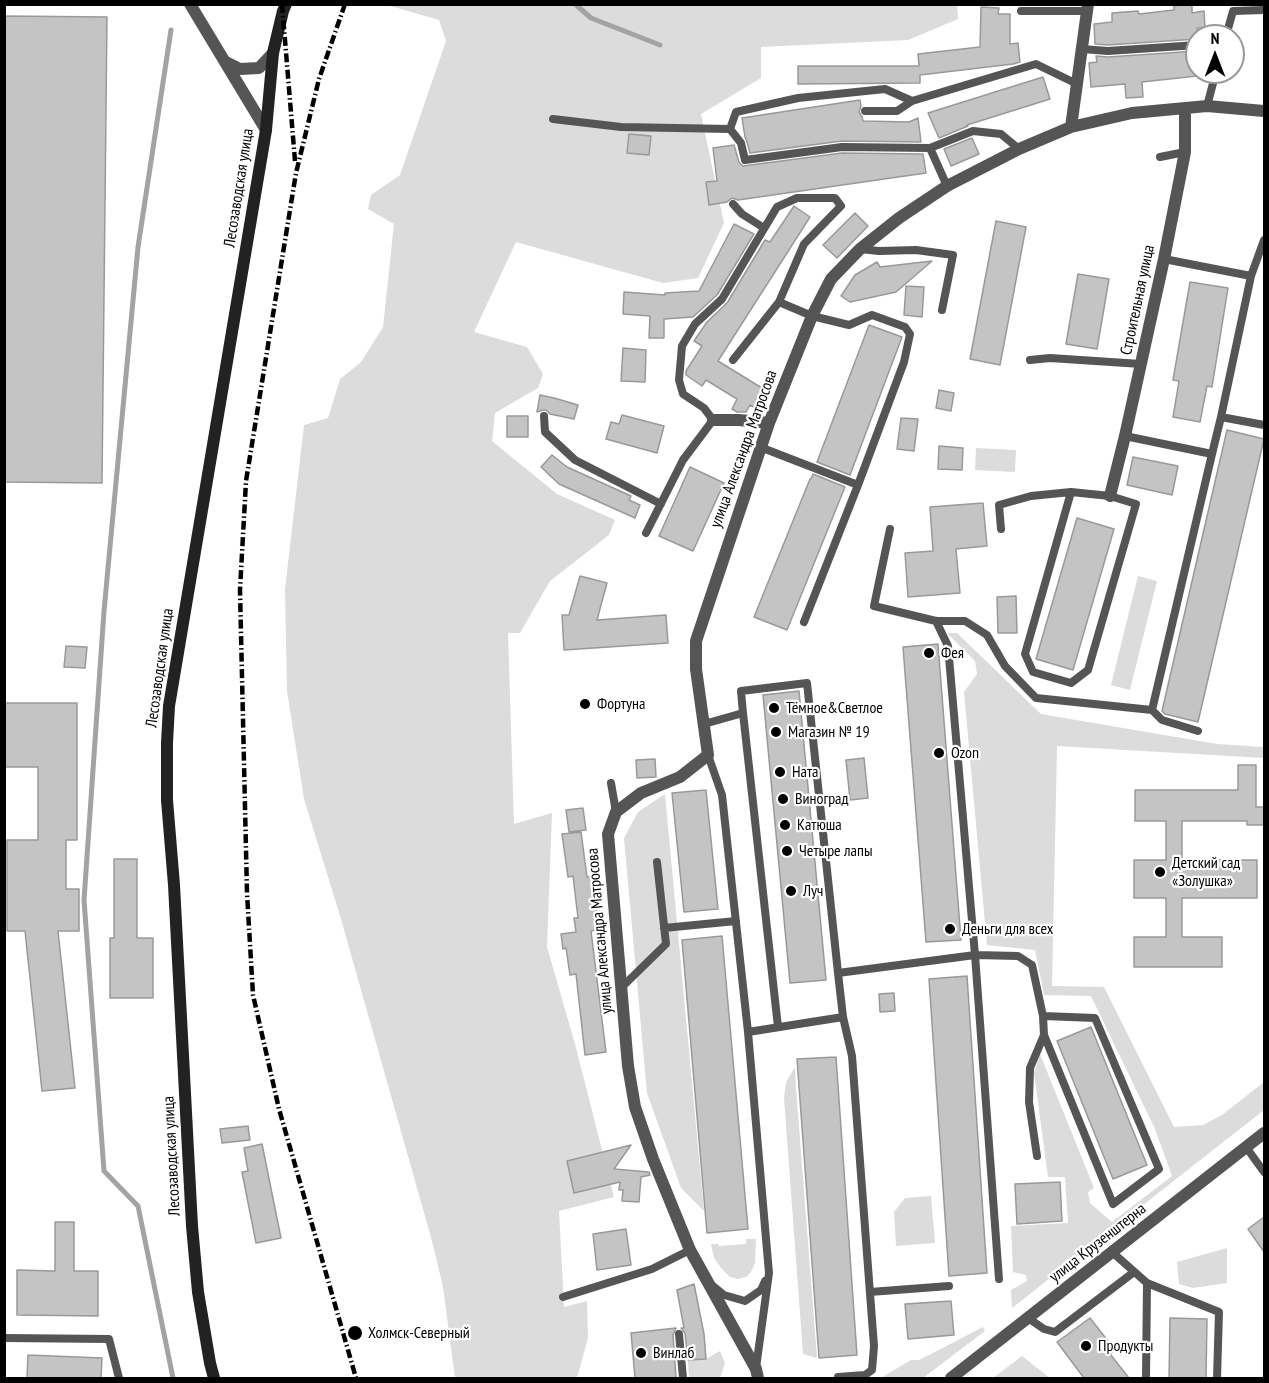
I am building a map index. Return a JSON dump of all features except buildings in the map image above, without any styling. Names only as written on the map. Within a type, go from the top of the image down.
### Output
[{"type":"main road","name":"Лесозаводская улица","points":[[214,1378],[198,1292],[192,1226],[174,885],[167,800],[167,743],[169,706],[266,130],[273,53],[286,4]]},
{"type":"street","points":[[190,4],[266,130]]},
{"type":"street","points":[[1071,126],[1088,8]]},
{"type":"street","points":[[225,61],[240,69],[259,68],[273,53]]},
{"type":"street","name":"улица Александра Матросова","points":[[708,756],[696,669],[696,641],[760,447],[812,316],[831,279],[860,249],[899,218],[947,186],[1019,149],[1071,126],[1132,113],[1207,106],[1264,111]]},
{"type":"street","name":"Строительная улица","points":[[1110,496],[1164,259],[1185,152],[1185,109]]},
{"type":"street","points":[[713,420],[769,423]]},
{"type":"street","points":[[616,812],[641,793],[680,777],[708,756]]},
{"type":"street","name":"улица Александра Матросова","points":[[616,812],[608,834],[628,1066],[634,1107],[690,1250],[757,1374]]},
{"type":"street","name":"улица Крузенштерна","points":[[951,1378],[1264,1133]]},
{"type":"lane","points":[[1021,11],[1088,8]]},
{"type":"lane","points":[[1229,24],[1233,10],[1264,10]]},
{"type":"lane","points":[[1082,49],[1108,51],[1185,46]]},
{"type":"lane","points":[[865,111],[897,111],[912,101],[1036,64],[1077,84]]},
{"type":"lane","points":[[1207,106],[1213,84]]},
{"type":"lane","points":[[730,129],[736,112],[798,98],[885,89],[912,101]]},
{"type":"lane","points":[[553,119],[621,127],[730,129]]},
{"type":"lane","points":[[730,129],[741,143],[745,160],[842,147],[930,148],[973,131],[1001,134],[1019,149]]},
{"type":"lane","points":[[930,148],[947,186]]},
{"type":"lane","points":[[1160,157],[1185,152]]},
{"type":"lane","points":[[646,533],[683,460],[713,420],[704,408],[683,394],[679,380],[682,346],[695,324],[722,299],[777,207],[797,198],[835,198],[841,207],[804,244],[780,302],[733,360]]},
{"type":"lane","points":[[733,204],[742,214],[764,228]]},
{"type":"lane","points":[[1152,710],[1221,417],[1251,276],[1264,240]]},
{"type":"lane","points":[[860,249],[879,251],[916,249],[952,255],[942,310]]},
{"type":"lane","points":[[1164,259],[1251,276]]},
{"type":"lane","points":[[780,302],[812,316],[849,326],[873,315],[905,327],[910,334],[904,362],[804,622]]},
{"type":"lane","points":[[1030,360],[1050,358],[1141,364]]},
{"type":"lane","points":[[544,416],[545,432],[574,460],[661,504]]},
{"type":"lane","points":[[1221,417],[1264,426]]},
{"type":"lane","points":[[1125,436],[1212,454]]},
{"type":"lane","points":[[760,447],[858,485]]},
{"type":"lane","points":[[1001,529],[999,505],[1030,496],[1071,492],[1110,496],[1136,504],[1088,670],[1071,682],[1033,672],[1025,654],[1071,492]]},
{"type":"lane","points":[[890,529],[874,606],[936,621],[965,621],[987,635],[1005,666],[1036,698],[1152,710],[1162,720],[1198,731]]},
{"type":"lane","points":[[936,621],[948,646],[975,955],[999,1279]]},
{"type":"lane","points":[[778,1027],[741,691],[807,683],[843,1017],[852,1056],[874,1346],[873,1370],[865,1375],[838,1377]]},
{"type":"lane","points":[[704,724],[743,713]]},
{"type":"lane","points":[[708,756],[722,795],[748,1032],[769,1273],[757,1374]]},
{"type":"lane","points":[[611,783],[616,812]]},
{"type":"lane","points":[[621,988],[666,944],[657,862]]},
{"type":"lane","points":[[664,928],[736,921]]},
{"type":"lane","points":[[838,973],[975,955],[1018,956],[1032,965],[1043,1016],[1044,1035],[1113,1204],[1159,1169],[1095,1018],[1043,1016]]},
{"type":"lane","points":[[748,1032],[843,1017]]},
{"type":"lane","points":[[1037,1156],[1029,1102],[1030,1068],[1044,1035]]},
{"type":"lane","points":[[1246,1147],[1264,1172]]},
{"type":"lane","points":[[563,1297],[652,1269],[690,1250]]},
{"type":"lane","points":[[1113,1252],[1147,1283],[1219,1312],[1218,1378]]},
{"type":"lane","points":[[1028,1318],[1044,1329],[1055,1332],[1134,1272]]},
{"type":"lane","points":[[706,1279],[724,1295],[745,1301],[761,1290],[769,1273]]},
{"type":"lane","points":[[1146,1378],[1147,1283]]},
{"type":"lane","points":[[870,1292],[949,1287]]},
{"type":"lane","points":[[679,1334],[683,1378]]},
{"type":"lane","points":[[4,1338],[109,1339],[119,1378]]},
{"type":"shaded area","points":[[387,5],[957,5],[958,19],[908,40],[761,47],[761,78],[701,114],[724,223],[698,278],[663,283],[516,242],[474,332],[527,347],[543,374],[538,388],[495,413],[492,441],[557,494],[615,520],[609,535],[550,581],[520,633],[508,633],[514,824],[552,813],[547,947],[575,1044],[614,1197],[559,1211],[564,1307],[587,1301],[588,1338],[577,1378],[455,1378],[443,1287],[432,1241],[341,919],[304,799],[287,691],[285,589],[304,425],[328,418],[340,379],[361,362],[383,327],[394,224],[368,209],[371,195],[400,175],[446,41],[439,20]]},
{"type":"shaded area","points":[[976,448],[1016,450],[1015,472],[975,470]]},
{"type":"shaded area","points":[[1138,576],[1157,581],[1130,690],[1111,685]]},
{"type":"shaded area","points":[[947,633],[957,633],[1041,714],[1217,744],[1264,747],[1264,758],[1057,746],[1052,986],[1104,987],[1174,1127],[1203,1125],[1222,1115],[1264,1082],[1264,1110],[1012,1308],[1011,1290],[1027,1281],[1026,1275],[1013,1272],[1011,1226],[1068,1223],[1065,1177],[1048,1177],[1034,1073],[1040,1054],[1094,1188],[1088,1192],[1090,1203],[1112,1222],[1172,1176],[1155,1129],[1091,996],[1044,995],[1035,950],[987,945],[964,692],[977,674],[975,661]]},
{"type":"shaded area","points":[[665,794],[704,1211],[681,1188],[647,1093],[624,838],[638,812]]},
{"type":"shaded area","points":[[795,1067],[817,1358],[803,1354],[784,1098],[786,1082]]},
{"type":"shaded area","points":[[931,1196],[935,1243],[896,1246],[894,1212],[905,1198]]},
{"type":"shaded area","points":[[746,1239],[756,1239],[755,1263],[746,1277],[738,1279],[730,1277],[714,1258],[711,1244],[719,1244],[719,1246],[746,1244]]},
{"type":"shaded area","points":[[1227,1248],[1227,1283],[1193,1288],[1179,1284],[1177,1262]]},
{"type":"shaded area","points":[[983,1327],[985,1331],[923,1378],[885,1378],[884,1376],[911,1360],[919,1360]]},
{"type":"shaded area","points":[[720,1351],[725,1363],[720,1378],[689,1378],[688,1360],[706,1359]]},
{"type":"shaded area","points":[[1022,1356],[1050,1378],[993,1378]]},
{"type":"waterway","points":[[575,4],[591,18],[660,45]]},
{"type":"waterway","points":[[171,30],[138,247],[104,611],[84,900],[104,1171],[138,1206],[173,1378]]},
{"type":"railway","points":[[282,4],[295,161]]},
{"type":"railway","points":[[345,4],[319,79],[296,173],[246,481],[240,590],[247,893],[253,995],[279,1109],[356,1378]]},
{"type":"place","name":"Фея","points":[[929,653]]},
{"type":"place","name":"Фортуна","points":[[585,704]]},
{"type":"place","name":"Тёмное&Светлое","points":[[774,708]]},
{"type":"place","name":"Магазин № 19","points":[[776,732]]},
{"type":"place","name":"Ozon","points":[[939,753]]},
{"type":"place","name":"Ната","points":[[780,772]]},
{"type":"place","name":"Виноград","points":[[783,799]]},
{"type":"place","name":"Катюша","points":[[785,825]]},
{"type":"place","name":"Четыре лапы","points":[[787,851]]},
{"type":"place","name":"Детский сад «Золушка»","points":[[1160,872]]},
{"type":"place","name":"Луч","points":[[791,891]]},
{"type":"place","name":"Деньги для всех","points":[[950,929]]},
{"type":"place","name":"Холмск-Северный","points":[[355,1333]]},
{"type":"place","name":"Продукты","points":[[1086,1346]]},
{"type":"place","name":"Винлаб","points":[[641,1353]]}]
